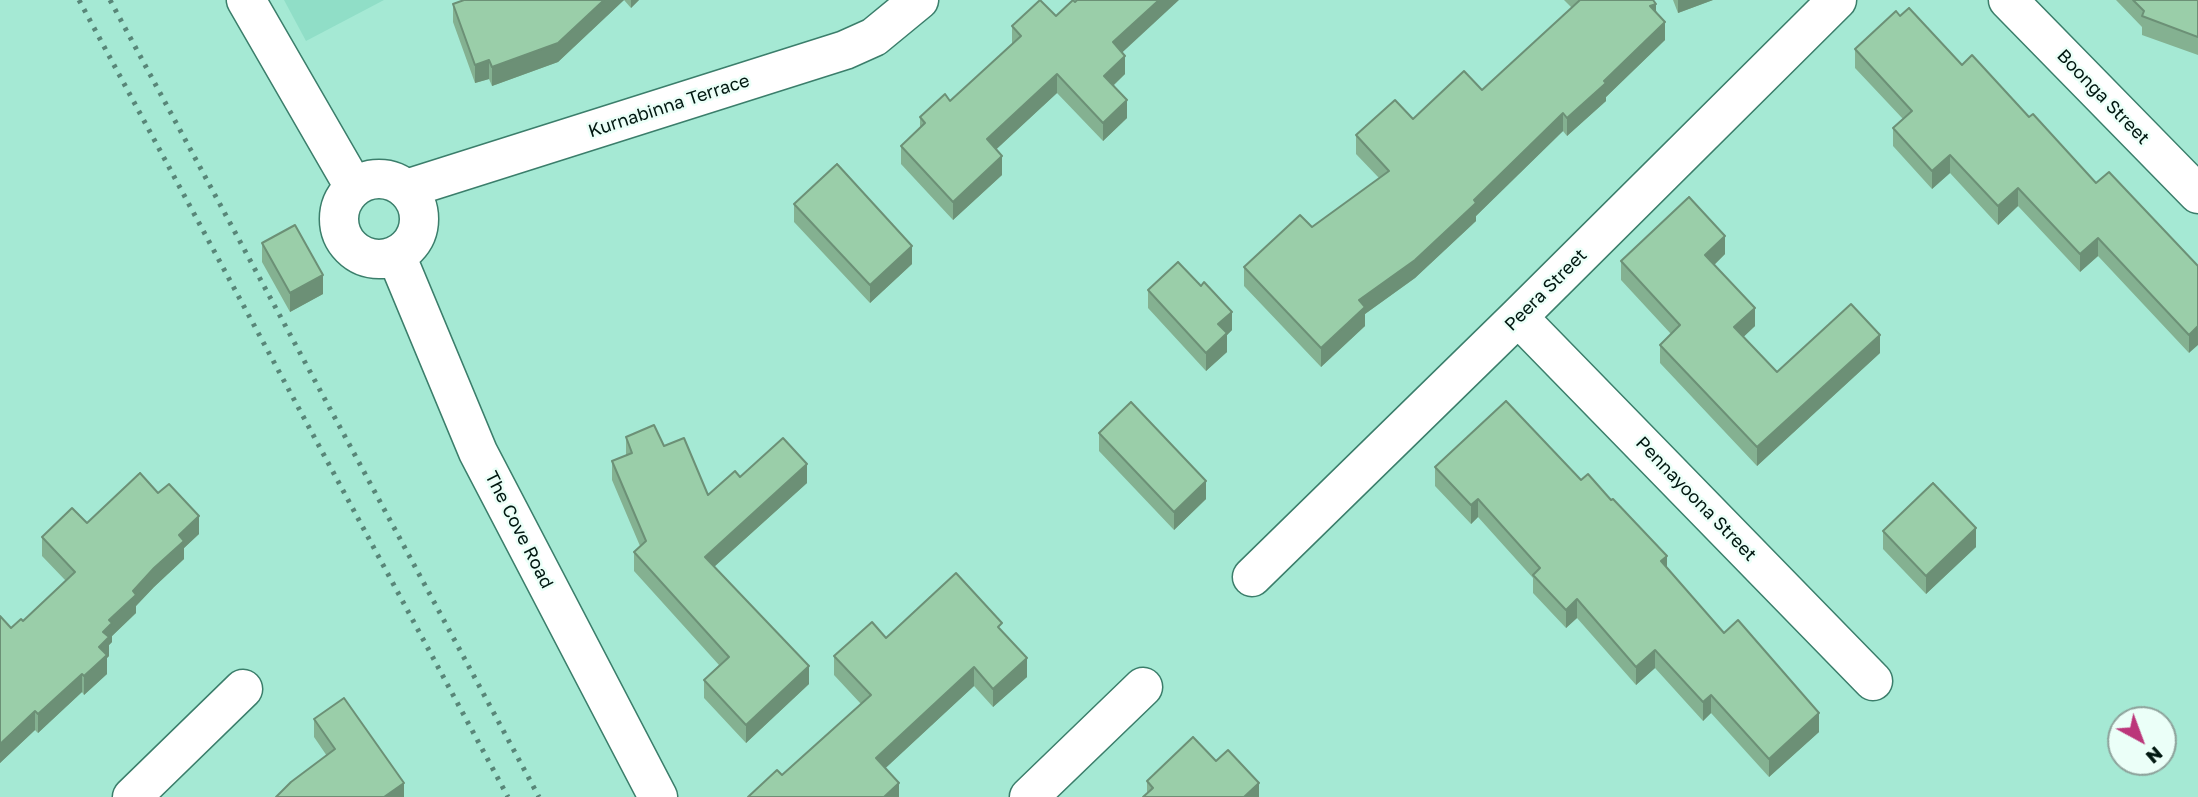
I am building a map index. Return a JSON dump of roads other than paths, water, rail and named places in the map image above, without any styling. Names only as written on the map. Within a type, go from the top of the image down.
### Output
[{"type":"street","points":[[246,0],[354,187]]},
{"type":"street","name":"Kurnabinna Terrace","points":[[406,189],[845,50],[874,37],[919,0]]},
{"type":"street","name":"Peera Street","points":[[1252,577],[1837,0]]},
{"type":"street","name":"Boonga Street","points":[[2008,0],[2198,194]]},
{"type":"street","points":[[381,179],[394,181],[406,189],[419,212],[419,225],[407,248],[384,259],[358,254],[348,245],[341,234],[338,221],[345,197],[354,187],[367,180],[381,179]]},
{"type":"street","name":"The Cove Road","points":[[396,255],[478,452],[658,797]]},
{"type":"street","name":"Pennayoona Street","points":[[1518,317],[1873,681]]},
{"type":"street","points":[[1029,797],[1143,687]]},
{"type":"street","points":[[132,797],[243,689]]},
{"type":"railway","points":[[79,0],[508,797]]},
{"type":"railway","points":[[110,0],[539,797]]}]
